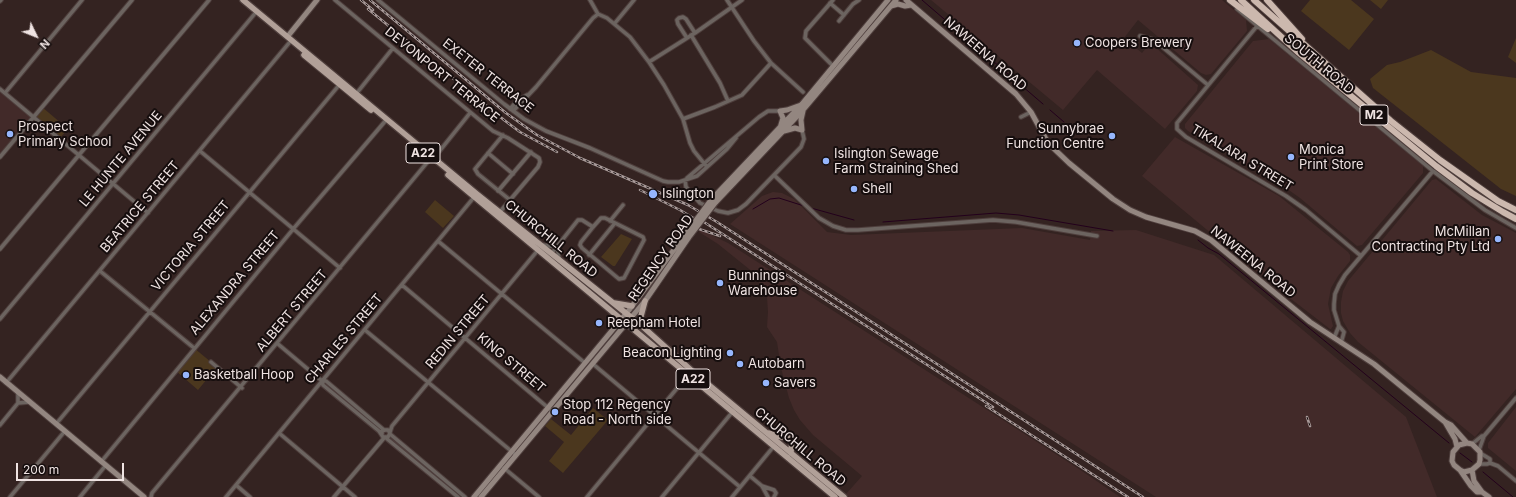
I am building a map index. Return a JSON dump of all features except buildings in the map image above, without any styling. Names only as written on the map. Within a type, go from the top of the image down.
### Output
[{"type":"highway","points":[[1230,0],[1299,53]]},
{"type":"highway","name":"M2","points":[[1241,0],[1299,53],[1436,166],[1472,193],[1516,219]]},
{"type":"highway","name":"M2","points":[[1254,0],[1391,121],[1440,160],[1498,201],[1516,210]]},
{"type":"highway","name":"M2","points":[[1267,0],[1315,54]]},
{"type":"main road","name":"CHURCHILL ROAD","points":[[237,0],[256,13],[550,256],[621,319],[688,375],[791,453],[839,496]]},
{"type":"main road","name":"CHURCHILL ROAD","points":[[243,0],[256,13]]},
{"type":"main road","points":[[297,49],[285,37],[317,0]]},
{"type":"main road","name":"REGENCY ROAD","points":[[835,68],[888,0]]},
{"type":"main road","name":"REGENCY ROAD","points":[[481,497],[514,453],[626,314],[713,202],[781,131],[896,0]]},
{"type":"main road","name":"NAWEENA ROAD","points":[[906,0],[1016,94],[1031,112],[1042,133],[1058,152],[1113,199],[1130,210],[1146,217],[1185,227],[1203,235],[1220,247],[1310,322],[1374,364],[1445,422],[1451,425],[1470,444]]},
{"type":"main road","points":[[891,6],[898,4],[905,6],[910,2]]},
{"type":"main road","points":[[873,18],[878,22]]},
{"type":"main road","name":"CHURCHILL ROAD","points":[[285,37],[289,43],[341,83]]},
{"type":"main road","points":[[802,107],[802,130],[795,128],[781,131],[783,118],[780,111],[802,107]]},
{"type":"main road","name":"REGENCY ROAD","points":[[550,409],[593,364],[645,301],[687,236]]},
{"type":"main road","name":"CHURCHILL ROAD","points":[[550,256],[560,261],[642,326],[774,446],[839,496]]},
{"type":"main road","points":[[642,326],[641,316],[645,301]]},
{"type":"main road","points":[[614,304],[632,306]]},
{"type":"main road","points":[[0,377],[144,497]]},
{"type":"main road","name":"NAWEENA ROAD","points":[[1445,422],[1455,439],[1457,447]]},
{"type":"main road","points":[[765,432],[781,437],[792,436],[791,453]]},
{"type":"main road","points":[[1460,470],[1468,472],[1479,464],[1479,451],[1470,444],[1463,444],[1457,447],[1453,452],[1452,461],[1456,468],[1460,470],[1472,486],[1478,492],[1482,492]]},
{"type":"main road","name":"REGENCY ROAD","points":[[474,497],[503,467]]},
{"type":"main road","points":[[1472,470],[1474,481],[1482,492],[1489,497]]},
{"type":"street","points":[[5,93],[82,0]]},
{"type":"street","points":[[0,157],[132,0]]},
{"type":"street","points":[[0,249],[209,0]]},
{"type":"street","name":"DEVONPORT TERRACE","points":[[335,0],[493,131],[503,135],[531,152]]},
{"type":"street","name":"EXETER TERRACE","points":[[378,0],[512,110],[546,131],[590,148],[663,181],[673,182],[685,180]]},
{"type":"street","points":[[590,0],[598,14],[615,23],[630,37],[649,62],[683,119],[694,151],[706,165]]},
{"type":"street","points":[[615,23],[634,0]]},
{"type":"street","points":[[727,0],[754,42],[771,64],[803,92]]},
{"type":"street","points":[[649,62],[742,0]]},
{"type":"street","points":[[839,21],[859,0]]},
{"type":"street","name":"SOUTH ROAD","points":[[1227,0],[1433,171],[1485,210],[1516,228]]},
{"type":"street","points":[[835,68],[804,38],[806,31],[832,1],[844,15]]},
{"type":"street","name":"LE HUNTE AVENUE","points":[[0,319],[256,13]]},
{"type":"street","points":[[512,110],[527,96],[598,14]]},
{"type":"street","points":[[695,32],[686,19],[683,17],[679,18],[678,24],[689,36],[720,83],[728,101]]},
{"type":"street","name":"TIKALARA STREET","points":[[1257,26],[1177,123],[1177,129],[1186,137],[1286,196],[1306,210],[1361,256]]},
{"type":"street","points":[[1140,36],[1154,40],[1208,85]]},
{"type":"street","name":"BEATRICE STREET","points":[[6,382],[289,43]]},
{"type":"street","points":[[355,95],[393,48]]},
{"type":"street","points":[[683,119],[742,95],[771,64]]},
{"type":"street","name":"VICTORIA STREET","points":[[56,424],[341,83]]},
{"type":"street","points":[[0,89],[148,213]]},
{"type":"street","points":[[780,111],[768,111],[736,138],[727,149],[706,165],[697,176],[685,180],[686,186],[700,202],[718,211],[728,213],[738,210],[746,204],[801,147],[804,139],[802,130]]},
{"type":"street","points":[[1021,117],[1031,112]]},
{"type":"street","name":"ALBERT STREET","points":[[144,497],[152,495],[470,113]]},
{"type":"street","name":"ALEXANDRA STREET","points":[[80,497],[103,463],[194,348],[386,120]]},
{"type":"street","points":[[503,135],[476,167],[476,171],[510,200]]},
{"type":"street","points":[[200,151],[340,268]]},
{"type":"street","points":[[498,191],[531,152],[539,158],[540,162],[499,214]]},
{"type":"street","points":[[488,153],[513,174]]},
{"type":"street","points":[[1340,343],[1344,332],[1334,310],[1335,294],[1345,275],[1433,171]]},
{"type":"street","points":[[774,175],[828,224],[846,230],[993,220],[1016,222],[1097,236]]},
{"type":"street","name":"CHARLES STREET","points":[[226,497],[476,195]]},
{"type":"street","points":[[610,221],[623,205]]},
{"type":"street","points":[[602,217],[610,221],[643,237],[644,240],[624,278],[619,279],[589,255],[580,245],[602,217]]},
{"type":"street","points":[[550,256],[578,220],[582,220],[593,227]]},
{"type":"street","points":[[589,255],[615,223]]},
{"type":"street","points":[[438,241],[585,363]]},
{"type":"street","points":[[539,248],[557,247]]},
{"type":"street","points":[[557,247],[557,253],[560,261]]},
{"type":"street","name":"REDIN STREET","points":[[383,436],[388,432],[539,248]]},
{"type":"street","points":[[100,271],[194,348]]},
{"type":"street","name":"KING STREET","points":[[402,285],[550,409]]},
{"type":"street","points":[[1334,338],[1340,326]]},
{"type":"street","points":[[365,330],[514,453]]},
{"type":"street","points":[[278,344],[322,381],[323,385],[458,497]]},
{"type":"street","points":[[211,362],[242,388]]},
{"type":"street","points":[[593,364],[740,487]]},
{"type":"street","points":[[587,497],[688,375]]},
{"type":"street","points":[[322,381],[326,381],[464,497]]},
{"type":"street","points":[[0,425],[18,403],[18,393]]},
{"type":"street","points":[[1490,463],[1490,459],[1479,451],[1484,436],[1516,398]]},
{"type":"street","points":[[18,403],[29,402]]},
{"type":"street","points":[[662,497],[734,410]]},
{"type":"street","points":[[10,497],[64,431]]},
{"type":"street","points":[[334,497],[383,436],[388,432]]},
{"type":"street","points":[[279,433],[355,497]]},
{"type":"street","points":[[1470,444],[1484,436]]},
{"type":"street","points":[[732,497],[774,446]]},
{"type":"street","points":[[1479,464],[1490,463],[1498,466],[1516,481]]},
{"type":"street","points":[[503,467],[539,497]]},
{"type":"street","points":[[750,476],[762,486],[774,490],[776,493],[774,497]]},
{"type":"street","points":[[236,485],[250,497]]},
{"type":"street","points":[[762,486],[768,497]]},
{"type":"shaded area","points":[[931,0],[1222,0],[1246,20],[1247,31],[1211,74],[1206,75],[1201,73],[1138,20],[1124,38],[1142,53],[1147,47],[1154,46],[1198,85],[1197,91],[1165,129],[1097,70],[1063,110]]},
{"type":"shaded area","points":[[1310,0],[1351,0],[1374,19],[1349,50],[1301,11]]},
{"type":"shaded area","points":[[1370,0],[1388,0],[1381,9]]},
{"type":"shaded area","points":[[1516,38],[1516,63],[1508,57]]},
{"type":"shaded area","points":[[1269,39],[1423,166],[1423,173],[1362,245],[1357,246],[1300,198],[1283,186],[1185,128],[1185,124],[1253,41]]},
{"type":"shaded area","points":[[1431,50],[1471,72],[1516,78],[1516,196],[1501,189],[1373,88],[1370,79],[1387,65],[1400,62]]},
{"type":"shaded area","name":"Prospect Primary School","points":[[0,89],[34,117],[0,157]]},
{"type":"shaded area","points":[[42,107],[68,129],[59,139],[34,117]]},
{"type":"shaded area","points":[[1175,137],[1279,196],[1348,252],[1350,255],[1350,261],[1331,288],[1328,304],[1333,326],[1331,329],[1282,292],[1142,176]]},
{"type":"shaded area","points":[[1436,179],[1482,215],[1516,233],[1516,389],[1475,437],[1358,342],[1350,333],[1343,321],[1341,313],[1343,291],[1348,281],[1432,180]]},
{"type":"shaded area","points":[[773,192],[782,193],[794,199],[827,232],[851,235],[1022,228],[1090,240],[1091,231],[1136,230],[1214,255],[1406,417],[1437,497],[1156,497],[730,224],[762,196]]},
{"type":"shaded area","points":[[435,200],[454,216],[443,228],[425,212]]},
{"type":"shaded area","points":[[701,230],[728,243],[1079,469],[1120,497],[849,497],[846,494],[862,476],[813,435],[800,420],[794,410],[789,398],[781,368],[777,342],[767,327],[767,297],[754,273],[718,244],[699,232]]},
{"type":"shaded area","points":[[621,234],[632,239],[615,266],[613,266],[601,257]]},
{"type":"shaded area","points":[[194,348],[217,367],[198,390],[176,371]]},
{"type":"shaded area","points":[[1516,407],[1516,471],[1488,448],[1488,443]]},
{"type":"shaded area","points":[[593,408],[608,420],[563,473],[549,461],[564,442],[545,426],[551,419],[571,435]]},
{"type":"waterway","points":[[922,0],[1043,104]]},
{"type":"waterway","points":[[1050,110],[1064,122]]},
{"type":"waterway","points":[[753,209],[770,199],[779,198],[804,206]]},
{"type":"waterway","points":[[811,208],[854,220]]},
{"type":"waterway","points":[[883,222],[996,213],[1019,215],[1113,231]]},
{"type":"waterway","points":[[1198,240],[1219,254],[1449,443]]},
{"type":"waterway","points":[[1460,453],[1472,462]]},
{"type":"waterway","points":[[1483,472],[1513,497]]},
{"type":"railway","points":[[361,0],[373,10]]},
{"type":"railway","points":[[370,0],[506,113],[537,135],[580,158],[688,205],[717,222],[1143,497]]},
{"type":"railway","points":[[368,9],[504,120],[520,132],[557,152]]},
{"type":"railway","points":[[640,190],[700,222]]},
{"type":"railway","points":[[696,217],[993,407]]},
{"type":"railway","points":[[696,228],[720,236]]},
{"type":"railway","points":[[986,406],[1128,497]]},
{"type":"railway","points":[[1307,417],[1310,426]]},
{"type":"place","name":"Coopers Brewery","points":[[1077,43]]},
{"type":"place","name":"Prospect Primary School","points":[[10,134]]},
{"type":"place","name":"Sunnybrae Function Centre","points":[[1112,136]]},
{"type":"place","name":"Monica Print Store","points":[[1291,157]]},
{"type":"place","name":"Islington Sewage Farm Straining Shed","points":[[826,161]]},
{"type":"place","name":"Shell","points":[[854,189]]},
{"type":"place","name":"Islington","points":[[653,194]]},
{"type":"place","name":"McMillan Contracting Pty Ltd","points":[[1498,239]]},
{"type":"place","name":"Bunnings Warehouse","points":[[720,283]]},
{"type":"place","name":"Reepham Hotel","points":[[599,323]]},
{"type":"place","name":"Beacon Lighting","points":[[730,353]]},
{"type":"place","name":"Autobarn","points":[[740,364]]},
{"type":"place","name":"Basketball Hoop","points":[[186,375]]},
{"type":"place","name":"Savers","points":[[766,383]]},
{"type":"place","name":"Stop 112 Regency Road - North side","points":[[555,412]]}]
